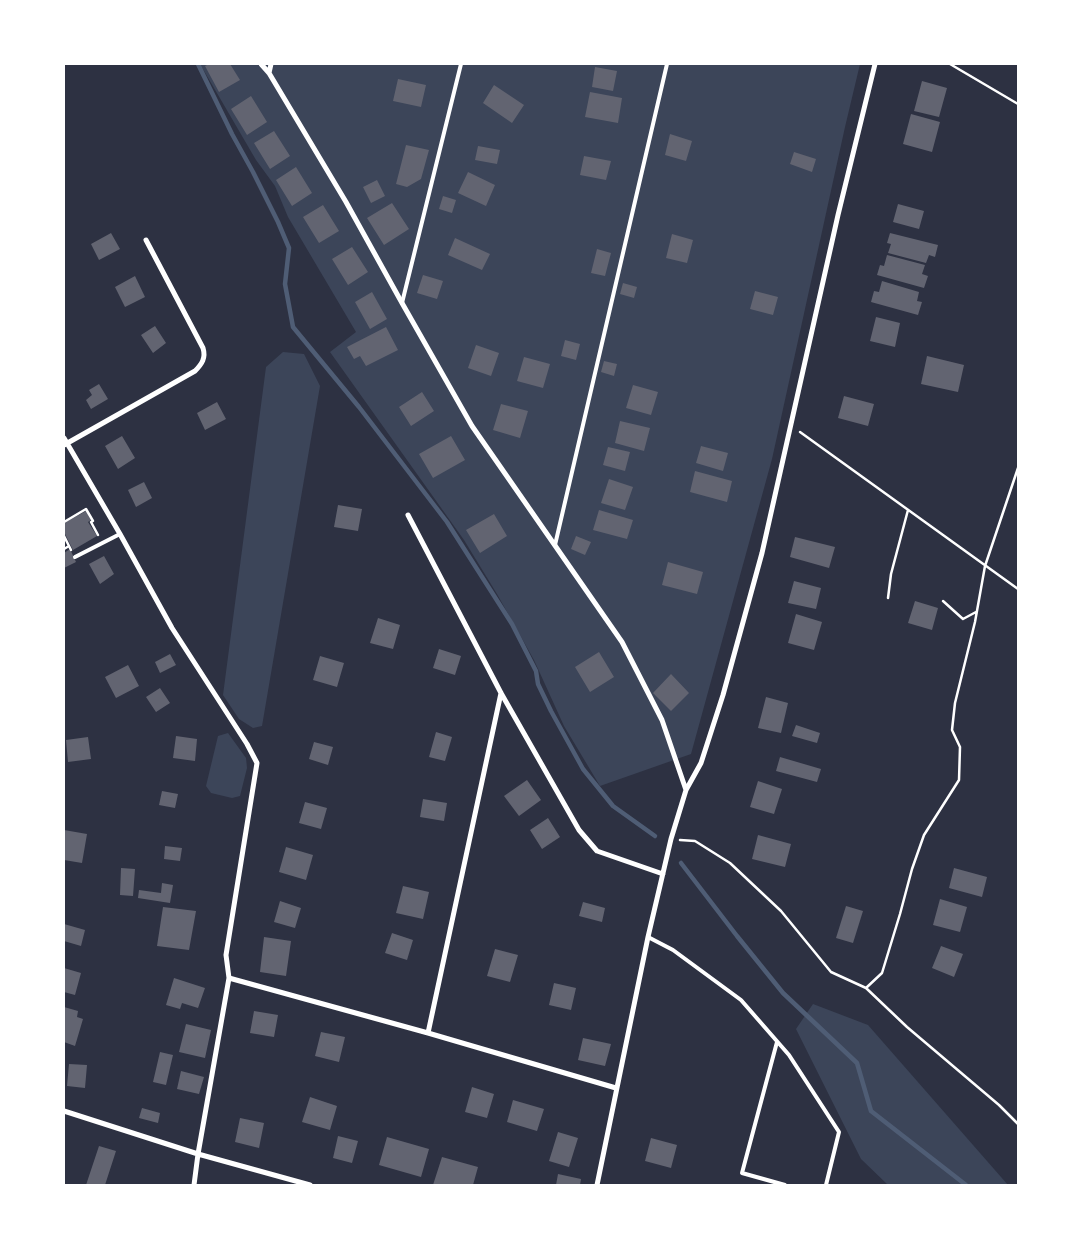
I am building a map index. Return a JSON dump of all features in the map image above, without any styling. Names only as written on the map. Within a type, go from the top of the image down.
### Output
[{"type":"street","points":[[261,64],[269,73],[346,202],[472,426],[622,642],[662,720],[686,790]]},
{"type":"street","points":[[269,73],[271,64]]},
{"type":"street","points":[[597,1185],[648,937],[671,839],[686,790],[701,763],[723,696],[762,553],[838,215],[875,64]]},
{"type":"street","points":[[146,240],[203,348],[204,359],[195,371],[65,442],[120,534],[172,628],[247,744],[257,763],[226,955],[229,978],[194,1185]]},
{"type":"street","points":[[408,515],[501,693],[579,830],[596,851],[663,874]]},
{"type":"street","points":[[428,1033],[501,693]]},
{"type":"street","points":[[229,978],[428,1033],[616,1088]]},
{"type":"street","points":[[64,1111],[198,1154],[310,1185]]},
{"type":"lane","points":[[402,303],[461,64]]},
{"type":"lane","points":[[555,545],[667,64]]},
{"type":"lane","points":[[75,558],[120,534]]},
{"type":"lane","points":[[648,937],[673,950],[741,1000],[789,1055],[840,1132],[826,1185]]},
{"type":"lane","points":[[777,1042],[742,1173],[785,1185]]},
{"type":"path","points":[[950,64],[1018,104]]},
{"type":"path","points":[[788,438],[799,431],[1018,589]]},
{"type":"path","points":[[866,988],[882,973],[912,869],[924,835],[959,780],[960,747],[952,730],[955,703],[985,566],[1018,468]]},
{"type":"path","points":[[64,522],[86,509],[93,521],[90,522],[103,543]]},
{"type":"path","points":[[888,598],[891,574],[908,510]]},
{"type":"path","points":[[64,536],[75,558]]},
{"type":"path","points":[[64,549],[69,546]]},
{"type":"path","points":[[943,600],[963,620],[976,612]]},
{"type":"path","points":[[671,839],[695,841],[730,863],[781,911],[831,972],[866,988],[907,1027],[999,1105],[1018,1124]]},
{"type":"shaded area","points":[[200,64],[860,64],[772,459],[691,754],[600,786],[564,726],[534,660],[464,540],[330,352],[356,332],[288,217],[275,186],[256,160]]},
{"type":"shaded area","points":[[283,352],[304,354],[320,386],[262,726],[253,728],[239,719],[223,695],[266,367]]},
{"type":"shaded area","points":[[228,733],[246,758],[247,768],[240,796],[232,798],[211,793],[206,786],[218,736]]},
{"type":"shaded area","points":[[813,1004],[868,1025],[1008,1185],[888,1185],[861,1159],[796,1029]]},
{"type":"building","points":[[209,64],[230,64],[240,80],[219,92],[205,66]]},
{"type":"building","points":[[595,67],[617,71],[613,91],[592,87]]},
{"type":"building","points":[[398,79],[426,85],[421,107],[393,101]]},
{"type":"building","points":[[922,81],[947,88],[939,117],[914,111]]},
{"type":"building","points":[[494,85],[524,105],[512,123],[483,103]]},
{"type":"building","points":[[590,92],[622,98],[618,123],[585,117]]},
{"type":"building","points":[[251,96],[267,122],[247,135],[231,109]]},
{"type":"building","points":[[911,114],[940,122],[932,152],[903,144]]},
{"type":"building","points":[[274,131],[290,156],[270,169],[254,143]]},
{"type":"building","points":[[670,134],[692,141],[686,161],[665,155]]},
{"type":"building","points":[[406,145],[429,150],[421,179],[407,187],[396,184]]},
{"type":"building","points":[[478,146],[500,150],[497,164],[475,160]]},
{"type":"building","points":[[794,152],[816,159],[812,172],[790,164]]},
{"type":"building","points":[[584,156],[611,161],[606,180],[580,175]]},
{"type":"building","points":[[296,167],[312,193],[292,206],[276,180]]},
{"type":"building","points":[[468,172],[495,185],[486,206],[458,193]]},
{"type":"building","points":[[377,180],[385,196],[371,203],[363,187]]},
{"type":"building","points":[[443,196],[456,200],[452,213],[439,209]]},
{"type":"building","points":[[392,203],[409,229],[384,245],[367,218]]},
{"type":"building","points":[[898,204],[924,211],[919,229],[893,222]]},
{"type":"building","points":[[323,205],[339,231],[319,243],[303,217]]},
{"type":"building","points":[[111,233],[120,249],[99,260],[91,244]]},
{"type":"building","points":[[890,233],[938,245],[935,257],[929,255],[926,263],[888,253],[891,244],[887,243]]},
{"type":"building","points":[[672,234],[693,240],[687,263],[666,258]]},
{"type":"building","points":[[455,238],[490,254],[482,270],[448,255]]},
{"type":"building","points":[[352,247],[368,272],[348,285],[332,259]]},
{"type":"building","points":[[597,249],[611,253],[605,276],[591,273]]},
{"type":"building","points":[[887,255],[925,265],[922,274],[928,276],[924,288],[877,275],[880,265],[884,266]]},
{"type":"building","points":[[423,275],[443,281],[437,299],[417,293]]},
{"type":"building","points":[[135,276],[145,297],[125,307],[115,287]]},
{"type":"building","points":[[882,281],[919,292],[917,301],[922,302],[918,315],[871,302],[874,291],[879,292]]},
{"type":"building","points":[[623,283],[637,287],[634,298],[620,294]]},
{"type":"building","points":[[755,291],[778,297],[773,315],[750,309]]},
{"type":"building","points":[[372,292],[387,319],[370,329],[355,302]]},
{"type":"building","points":[[876,317],[900,323],[895,347],[870,341]]},
{"type":"building","points":[[155,326],[166,343],[153,353],[141,335]]},
{"type":"building","points":[[386,327],[398,350],[366,366],[360,356],[354,359],[347,347]]},
{"type":"building","points":[[565,340],[580,344],[576,360],[561,356]]},
{"type":"building","points":[[476,345],[499,353],[491,376],[468,368]]},
{"type":"building","points":[[927,356],[964,365],[958,392],[921,384]]},
{"type":"building","points":[[524,357],[550,364],[543,388],[517,381]]},
{"type":"building","points":[[604,361],[617,364],[614,376],[601,372]]},
{"type":"building","points":[[99,384],[108,399],[91,409],[86,400],[92,395],[89,390]]},
{"type":"building","points":[[633,385],[658,392],[651,415],[626,408]]},
{"type":"building","points":[[422,392],[434,411],[411,426],[399,407]]},
{"type":"building","points":[[844,396],[874,404],[868,426],[838,418]]},
{"type":"building","points":[[217,402],[226,419],[205,430],[197,413]]},
{"type":"building","points":[[501,404],[528,411],[520,438],[493,430]]},
{"type":"building","points":[[620,421],[650,428],[644,451],[615,443]]},
{"type":"building","points":[[122,436],[135,458],[118,469],[105,446]]},
{"type":"building","points":[[451,436],[465,460],[433,478],[419,454]]},
{"type":"building","points":[[701,446],[728,453],[723,471],[696,463]]},
{"type":"building","points":[[608,447],[630,452],[625,471],[603,465]]},
{"type":"building","points":[[695,471],[732,481],[727,502],[690,492]]},
{"type":"building","points":[[609,479],[633,487],[625,510],[601,503]]},
{"type":"building","points":[[144,482],[152,498],[136,507],[128,490]]},
{"type":"building","points":[[338,505],[362,509],[358,531],[334,527]]},
{"type":"building","points":[[599,510],[633,520],[627,539],[593,530]]},
{"type":"building","points":[[86,511],[91,520],[88,522],[97,536],[73,550],[64,532],[64,523]]},
{"type":"building","points":[[494,514],[507,536],[480,553],[466,530]]},
{"type":"building","points":[[576,536],[591,542],[585,555],[571,549]]},
{"type":"building","points":[[795,537],[835,547],[829,568],[790,557]]},
{"type":"building","points":[[70,549],[76,562],[64,568],[64,553]]},
{"type":"building","points":[[104,556],[114,574],[100,584],[89,564]]},
{"type":"building","points":[[668,562],[703,572],[697,594],[662,585]]},
{"type":"building","points":[[794,581],[821,588],[816,609],[788,603]]},
{"type":"building","points":[[915,601],[938,608],[932,630],[908,623]]},
{"type":"building","points":[[796,614],[822,622],[814,650],[788,643]]},
{"type":"building","points":[[378,618],[400,625],[393,649],[370,643]]},
{"type":"building","points":[[439,649],[461,656],[455,675],[433,668]]},
{"type":"building","points":[[599,652],[614,677],[590,692],[575,667]]},
{"type":"building","points":[[170,654],[176,665],[160,673],[155,662]]},
{"type":"building","points":[[320,656],[344,663],[337,687],[313,680]]},
{"type":"building","points":[[128,665],[139,686],[116,698],[105,677]]},
{"type":"building","points":[[671,674],[689,693],[671,711],[653,693]]},
{"type":"building","points":[[160,688],[170,703],[156,712],[146,697]]},
{"type":"building","points":[[766,697],[788,703],[781,733],[758,728]]},
{"type":"building","points":[[796,725],[820,733],[817,743],[792,736]]},
{"type":"building","points":[[436,732],[452,737],[445,761],[429,757]]},
{"type":"building","points":[[176,736],[197,739],[195,761],[173,758]]},
{"type":"building","points":[[88,737],[91,759],[68,762],[66,740]]},
{"type":"building","points":[[314,742],[333,747],[328,765],[309,759]]},
{"type":"building","points":[[780,757],[821,769],[817,782],[776,771]]},
{"type":"building","points":[[527,780],[541,800],[519,816],[504,796]]},
{"type":"building","points":[[758,781],[782,789],[774,814],[750,807]]},
{"type":"building","points":[[162,791],[178,794],[175,808],[159,805]]},
{"type":"building","points":[[423,799],[447,803],[444,821],[420,817]]},
{"type":"building","points":[[305,802],[327,808],[321,829],[299,823]]},
{"type":"building","points":[[548,818],[560,837],[542,849],[530,830]]},
{"type":"building","points":[[64,830],[87,834],[82,863],[64,860]]},
{"type":"building","points":[[758,835],[791,844],[785,867],[752,859]]},
{"type":"building","points":[[165,846],[182,848],[180,861],[164,859]]},
{"type":"building","points":[[286,847],[313,855],[306,880],[279,872]]},
{"type":"building","points":[[121,868],[135,869],[133,896],[120,895]]},
{"type":"building","points":[[954,868],[987,877],[982,897],[949,888]]},
{"type":"building","points":[[162,883],[173,885],[170,903],[138,898],[139,890],[161,893]]},
{"type":"building","points":[[403,886],[429,892],[423,919],[396,913]]},
{"type":"building","points":[[940,899],[967,907],[960,932],[933,925]]},
{"type":"building","points":[[280,901],[301,908],[295,928],[274,922]]},
{"type":"building","points":[[583,902],[605,908],[602,922],[579,916]]},
{"type":"building","points":[[846,906],[863,911],[853,943],[836,938]]},
{"type":"building","points":[[163,907],[196,911],[189,950],[157,946]]},
{"type":"building","points":[[64,924],[85,930],[81,946],[64,941]]},
{"type":"building","points":[[392,933],[413,940],[407,960],[385,953]]},
{"type":"building","points":[[264,937],[291,941],[286,976],[260,972]]},
{"type":"building","points":[[941,946],[963,954],[954,977],[932,968]]},
{"type":"building","points":[[495,949],[518,955],[510,982],[487,976]]},
{"type":"building","points":[[64,968],[81,973],[75,995],[64,992]]},
{"type":"building","points":[[174,978],[205,988],[198,1008],[182,1003],[180,1009],[166,1005]]},
{"type":"building","points":[[554,983],[576,988],[571,1010],[549,1005]]},
{"type":"building","points":[[64,1007],[78,1011],[77,1017],[83,1019],[75,1046],[64,1042]]},
{"type":"building","points":[[254,1011],[278,1015],[274,1037],[250,1033]]},
{"type":"building","points":[[186,1024],[211,1030],[205,1058],[179,1052]]},
{"type":"building","points":[[321,1032],[345,1037],[339,1062],[315,1056]]},
{"type":"building","points":[[583,1038],[611,1044],[605,1066],[578,1060]]},
{"type":"building","points":[[160,1052],[173,1055],[166,1085],[153,1082]]},
{"type":"building","points":[[69,1064],[87,1065],[85,1088],[67,1086]]},
{"type":"building","points":[[181,1071],[204,1077],[199,1094],[177,1089]]},
{"type":"building","points":[[472,1087],[494,1094],[487,1118],[465,1112]]},
{"type":"building","points":[[310,1097],[337,1106],[330,1130],[302,1122]]},
{"type":"building","points":[[513,1100],[544,1109],[537,1131],[507,1122]]},
{"type":"building","points":[[142,1108],[160,1113],[158,1123],[139,1118]]},
{"type":"building","points":[[240,1118],[264,1123],[259,1148],[235,1142]]},
{"type":"building","points":[[558,1132],[578,1138],[569,1167],[549,1161]]},
{"type":"building","points":[[338,1136],[358,1141],[352,1163],[333,1158]]},
{"type":"building","points":[[387,1137],[429,1149],[421,1177],[379,1165]]},
{"type":"building","points":[[651,1138],[677,1145],[671,1168],[645,1161]]},
{"type":"building","points":[[99,1146],[116,1151],[105,1185],[86,1185]]},
{"type":"building","points":[[442,1157],[478,1167],[473,1185],[433,1185]]},
{"type":"building","points":[[558,1174],[581,1179],[580,1185],[556,1185]]},
{"type":"waterway","points":[[198,64],[278,222],[289,248],[285,284],[293,327],[359,407],[447,522],[512,624],[536,671],[538,684],[551,711],[583,769],[613,806],[655,836]]},
{"type":"waterway","points":[[681,863],[783,993],[857,1063],[871,1111],[966,1185]]}]
